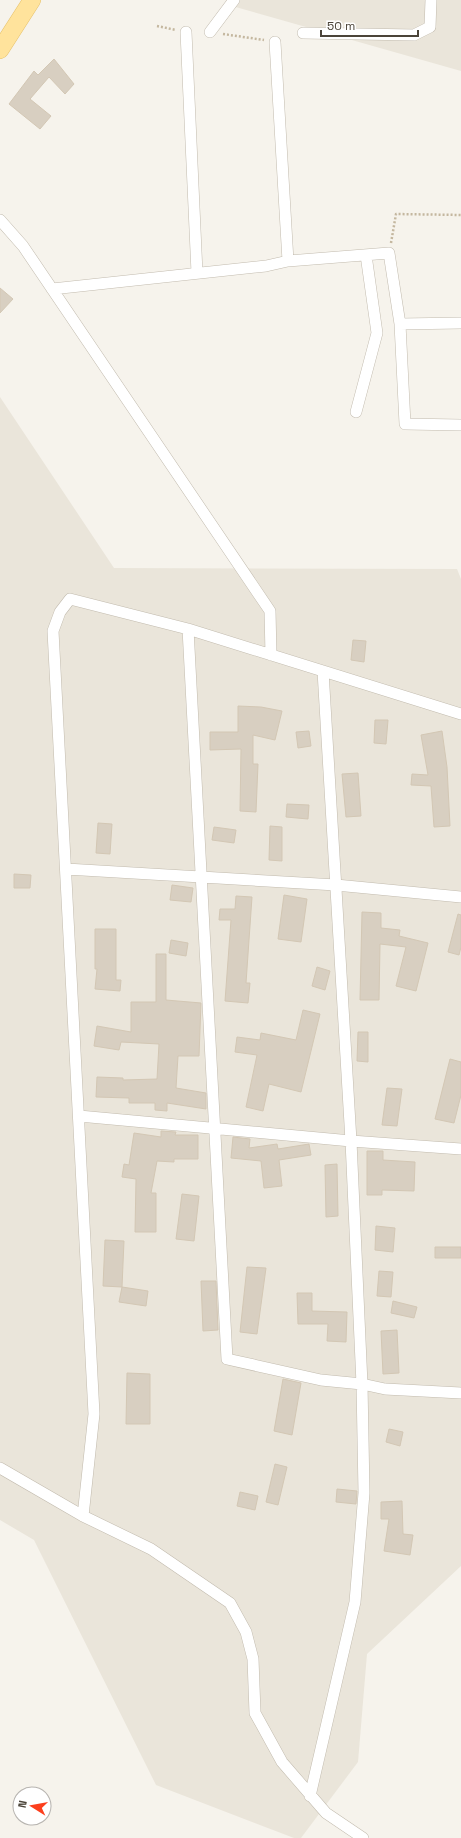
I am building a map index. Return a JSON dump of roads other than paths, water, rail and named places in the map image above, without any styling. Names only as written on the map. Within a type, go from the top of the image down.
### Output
[{"type":"main road","points":[[0,50],[32,0]]},
{"type":"street","points":[[210,32],[234,0]]},
{"type":"street","points":[[303,33],[414,36],[430,27],[432,0]]},
{"type":"street","points":[[186,32],[197,273]]},
{"type":"street","points":[[275,42],[288,261]]},
{"type":"street","points":[[0,220],[23,246],[270,611],[271,656]]},
{"type":"street","points":[[52,289],[266,266],[288,261],[389,253],[400,324],[405,424],[461,425]]},
{"type":"street","points":[[356,412],[377,333],[366,255]]},
{"type":"street","points":[[400,324],[461,323]]},
{"type":"street","points":[[83,1516],[94,1414],[53,631],[60,612],[70,599],[188,629],[461,714]]},
{"type":"street","points":[[188,629],[228,1359],[321,1380],[362,1384],[385,1390],[461,1393]]},
{"type":"street","points":[[310,1796],[355,1602],[364,1492],[362,1384],[351,1141],[323,671]]},
{"type":"street","points":[[66,869],[336,885],[461,897]]},
{"type":"street","points":[[79,1116],[351,1141],[461,1149]]},
{"type":"street","points":[[0,1468],[83,1516],[151,1549],[230,1603],[246,1632],[253,1659],[255,1713],[282,1762],[326,1813],[363,1838]]}]
